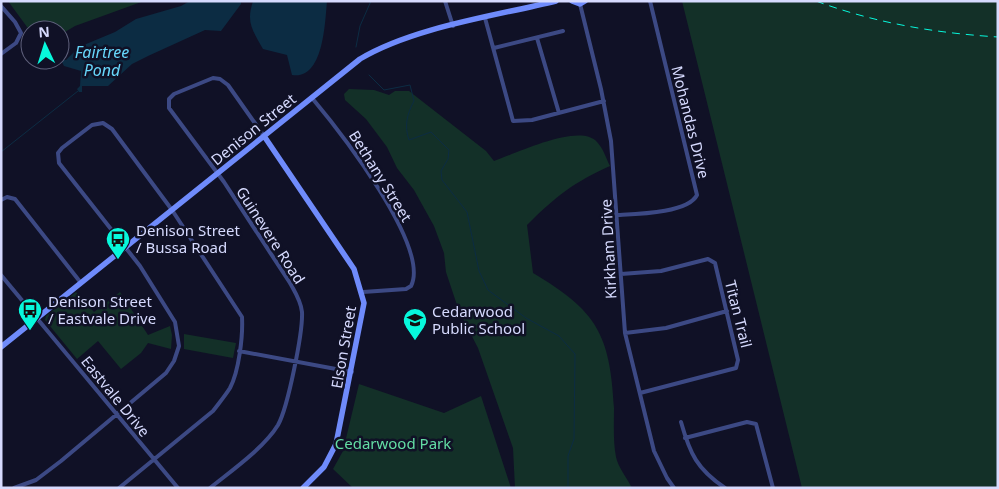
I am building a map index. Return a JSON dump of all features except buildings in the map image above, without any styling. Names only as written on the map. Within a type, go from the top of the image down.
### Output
[{"type":"street","points":[[445,1],[453,26]]},
{"type":"street","name":"Denison Street","points":[[1,347],[372,52],[401,40],[556,1]]},
{"type":"street","points":[[572,1],[582,3]]},
{"type":"street","name":"Mohandas Drive","points":[[618,215],[655,212],[689,204],[696,195],[650,1]]},
{"type":"street","name":"Kirkham Drive","points":[[582,3],[611,141],[618,215],[625,333],[654,451],[674,488]]},
{"type":"street","points":[[1,6],[15,22],[21,33],[16,43],[1,54]]},
{"type":"street","points":[[485,18],[513,121],[532,120],[604,101]]},
{"type":"street","points":[[494,48],[563,32]]},
{"type":"street","points":[[537,38],[560,113]]},
{"type":"street","name":"Guinevere Road","points":[[210,488],[268,438],[278,425],[286,405],[301,331],[302,311],[298,297],[218,174],[168,103],[171,96],[213,78],[220,79],[228,86],[264,136]]},
{"type":"street","name":"Bethany Street","points":[[312,98],[345,138],[407,239],[414,274],[411,286],[406,289],[363,292]]},
{"type":"street","points":[[14,488],[36,480],[44,474],[169,369],[176,356],[179,341],[173,318],[127,247],[64,172],[58,157],[62,148],[92,125],[103,122],[112,129],[172,210],[242,317],[239,352],[230,387],[214,411],[119,488]]},
{"type":"street","name":"Elson Street","points":[[264,136],[354,269],[363,292],[362,321],[336,444],[324,467],[303,488]]},
{"type":"street","points":[[1,200],[7,197],[15,199],[81,283]]},
{"type":"street","name":"Titan Trail","points":[[621,274],[661,271],[708,259],[715,263],[738,360],[736,368],[640,393]]},
{"type":"street","name":"Eastvale Drive","points":[[1,275],[178,488]]},
{"type":"street","points":[[625,333],[666,328],[727,311]]},
{"type":"street","points":[[239,352],[352,372]]},
{"type":"street","points":[[681,422],[685,438],[696,462],[708,477],[725,488]]},
{"type":"street","points":[[685,438],[747,422],[756,424],[773,488]]},
{"type":"green space","points":[[8,1],[144,1],[70,29],[70,20],[22,20]]},
{"type":"green space","points":[[682,1],[998,1],[998,488],[802,488]]},
{"type":"green space","points":[[349,89],[374,90],[389,95],[395,91],[409,91],[486,151],[494,161],[562,137],[589,137],[599,144],[610,166],[566,191],[527,225],[533,273],[555,287],[586,313],[596,327],[603,343],[609,361],[612,383],[616,457],[632,488],[515,488],[513,448],[478,348],[459,311],[446,272],[444,253],[434,226],[414,190],[397,168],[387,147],[366,119],[345,100],[344,94]]},
{"type":"green space","points":[[76,292],[94,312],[120,292],[148,335],[170,326],[172,335],[171,349],[148,343],[141,353],[121,369],[98,341],[77,359],[45,320],[46,316]]},
{"type":"green space","points":[[184,334],[236,343],[233,358],[184,349]]},
{"type":"green space","name":"Cedarwood Park","points":[[359,384],[444,413],[481,396],[511,488],[353,488],[333,469],[343,451]]},
{"type":"water","name":"Fairtree Pond","points":[[190,1],[241,1],[241,4],[221,31],[205,30],[132,64],[108,86],[82,86],[82,92],[79,92],[77,89],[80,86],[81,71],[70,68],[70,56],[79,47],[115,32],[136,19],[181,6]]},
{"type":"water","points":[[253,1],[327,1],[321,48],[311,68],[303,74],[292,75],[287,55],[263,49],[251,26],[250,15]]},
{"type":"waterway","points":[[356,47],[360,26],[371,1]]},
{"type":"waterway","points":[[369,75],[384,90],[410,85],[414,101],[407,120],[409,140],[431,132],[449,150],[448,159],[441,171],[442,180],[467,212],[479,271],[488,290],[526,318],[559,336],[575,354],[574,439],[568,456],[568,488]]},
{"type":"waterway","points":[[1,152],[78,91]]},
{"type":"railway","points":[[816,1],[838,9],[906,26],[951,33],[998,37]]},
{"type":"place","name":"Denison Street / Bussa Road","points":[[118,260]]},
{"type":"place","name":"Denison Street / Eastvale Drive","points":[[30,331]]},
{"type":"place","name":"Cedarwood Public School","points":[[415,341]]}]
